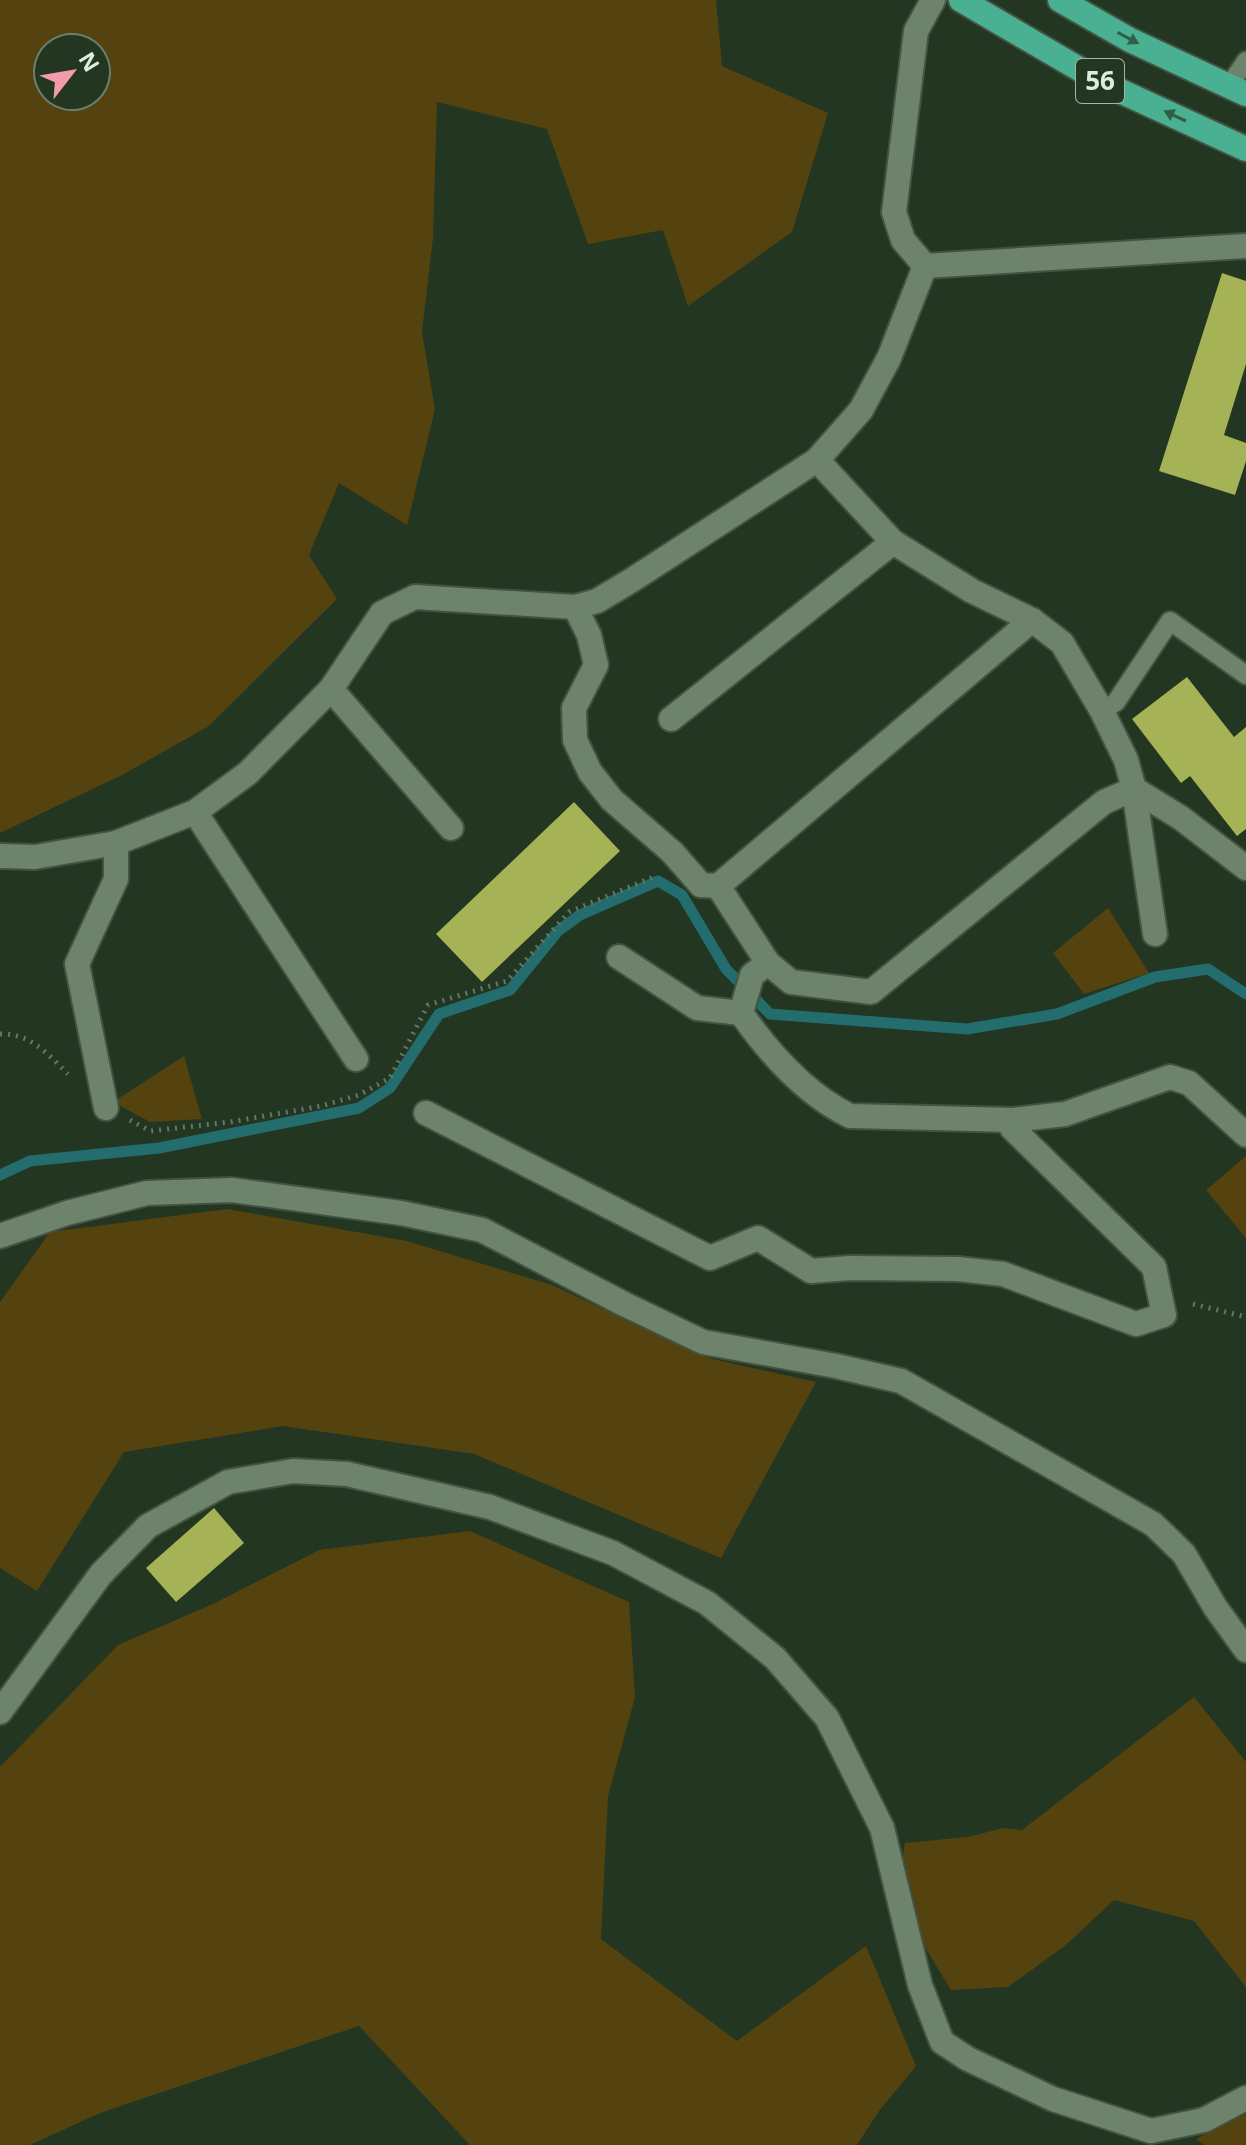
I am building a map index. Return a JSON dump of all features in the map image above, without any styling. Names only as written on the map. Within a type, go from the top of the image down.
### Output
[{"type":"highway","name":"56","points":[[961,0],[1105,84],[1246,149]]},
{"type":"highway","name":"56","points":[[1060,0],[1130,40],[1237,90]]},
{"type":"street","points":[[925,266],[903,240],[894,212],[916,31],[933,0]]},
{"type":"street","points":[[925,266],[1246,246]]},
{"type":"street","points":[[0,856],[35,857],[116,843],[195,812],[248,773],[331,689],[382,613],[415,597],[575,607],[597,601],[632,580],[817,460],[861,410],[889,358],[925,266]]},
{"type":"street","points":[[817,460],[893,542],[972,591],[1032,620],[1062,643],[1102,711],[1126,760],[1134,789],[1155,934]]},
{"type":"street","points":[[671,719],[893,542]]},
{"type":"street","points":[[575,607],[589,635],[596,665],[574,708],[575,740],[590,772],[612,800],[672,852],[701,885],[718,886],[1032,620]]},
{"type":"street","points":[[331,689],[451,828]]},
{"type":"street","points":[[718,886],[760,969],[791,982],[871,992],[1104,802],[1134,789]]},
{"type":"street","points":[[1134,789],[1181,818],[1246,868]]},
{"type":"street","points":[[195,812],[356,1059]]},
{"type":"street","points":[[106,1108],[77,964],[116,879],[116,843]]},
{"type":"street","points":[[619,957],[697,1008],[742,1009]]},
{"type":"street","points":[[742,1009],[760,969]]},
{"type":"street","points":[[742,1009],[765,1046],[828,1105],[850,1116],[1013,1120],[1065,1114],[1170,1077],[1189,1083],[1246,1135]]},
{"type":"street","points":[[426,1113],[710,1258],[758,1238],[811,1271],[850,1268],[958,1269],[1003,1274],[1136,1324],[1164,1315],[1154,1267],[1012,1128],[1013,1120]]},
{"type":"street","points":[[0,1236],[67,1213],[147,1193],[232,1190],[401,1213],[482,1230],[703,1342],[901,1381],[1153,1524],[1184,1554],[1215,1607],[1246,1650]]},
{"type":"street","points":[[0,1712],[101,1574],[148,1526],[228,1482],[293,1471],[347,1474],[490,1507],[613,1553],[707,1603],[775,1658],[827,1718],[882,1828],[920,1985],[942,2042],[968,2059],[1053,2099],[1151,2131],[1183,2135],[1246,2098]]},
{"type":"lane","points":[[1237,90],[1246,61]]},
{"type":"lane","points":[[1102,711],[1116,702],[1170,621],[1246,675]]},
{"type":"path","points":[[1159,1294],[1246,1317]]},
{"type":"shaded area","points":[[0,0],[716,0],[722,66],[828,113],[792,232],[688,306],[663,230],[588,244],[547,129],[437,102],[433,238],[422,332],[435,409],[407,525],[339,483],[309,555],[337,599],[209,726],[122,775],[0,833]]},
{"type":"shaded area","points":[[1108,908],[1149,973],[1084,994],[1053,953]]},
{"type":"shaded area","points":[[184,1056],[202,1119],[150,1122],[113,1102]]},
{"type":"shaded area","points":[[1246,1156],[1246,1238],[1206,1190]]},
{"type":"shaded area","points":[[227,1209],[407,1241],[552,1285],[708,1358],[816,1382],[721,1558],[474,1454],[283,1426],[124,1452],[37,1591],[0,1568],[0,1302],[50,1232]]},
{"type":"shaded area","points":[[470,1531],[629,1602],[635,1697],[608,1796],[601,1939],[737,2041],[866,1946],[916,2066],[879,2111],[857,2145],[470,2145],[359,2026],[100,2113],[30,2145],[0,2145],[0,1767],[118,1645],[215,1603],[319,1550]]},
{"type":"shaded area","points":[[1194,1697],[1246,1762],[1246,1987],[1194,1921],[1114,1900],[1066,1945],[1008,1987],[951,1990],[926,1949],[901,1867],[905,1843],[968,1837],[1003,1828],[1022,1830]]},
{"type":"shaded area","points":[[1246,2114],[1246,2145],[1204,2145],[1196,2139]]},
{"type":"building","points":[[1222,273],[1246,281],[1246,364],[1224,435],[1246,443],[1246,461],[1235,495],[1159,471]]},
{"type":"building","points":[[1187,677],[1234,737],[1246,727],[1246,829],[1237,836],[1190,776],[1181,783],[1132,719]]},
{"type":"building","points":[[574,802],[620,851],[482,982],[436,934]]},
{"type":"building","points":[[214,1508],[244,1543],[176,1602],[146,1568]]},
{"type":"waterway","points":[[0,1175],[30,1161],[159,1148],[359,1108],[390,1088],[439,1014],[510,990],[558,931],[580,915],[658,881],[682,895],[726,969],[770,1014],[967,1029],[1057,1014],[1155,977],[1208,969],[1246,994]]}]
